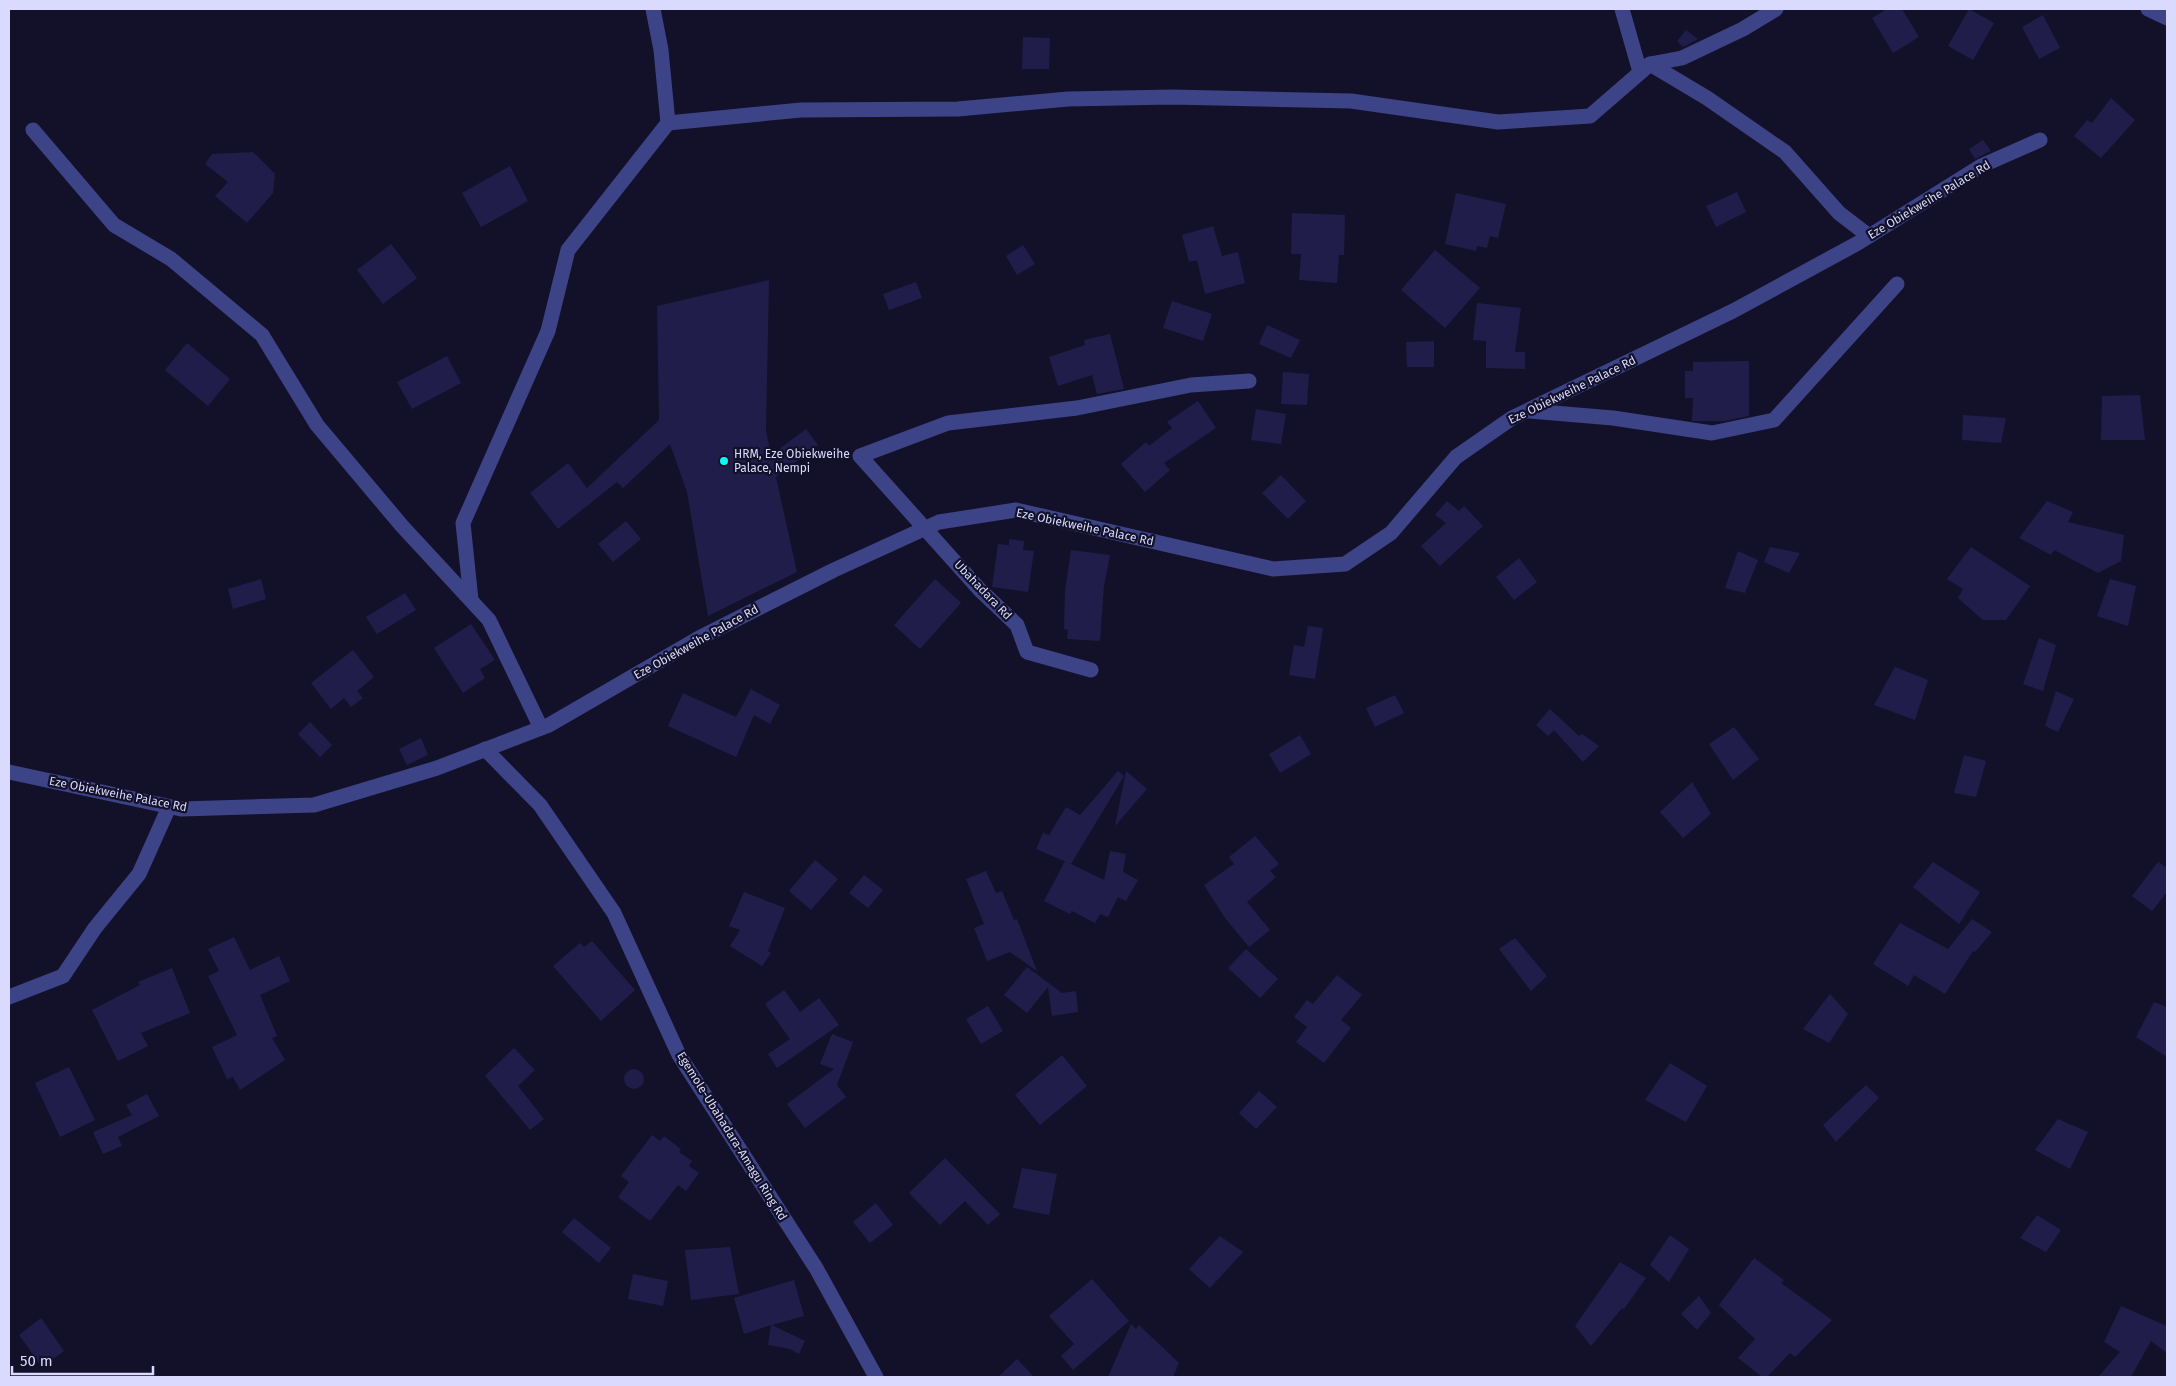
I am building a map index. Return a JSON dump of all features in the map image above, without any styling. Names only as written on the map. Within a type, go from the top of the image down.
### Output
[{"type":"street","points":[[471,600],[463,523],[548,331],[568,250],[668,123],[661,50],[654,9]]},
{"type":"street","points":[[1622,9],[1645,68],[1707,98],[1785,152],[1839,213],[1869,236]]},
{"type":"street","points":[[668,123],[801,110],[958,109],[1068,99],[1172,97],[1351,101],[1498,122],[1590,116],[1645,68],[1682,58],[1743,29],[1776,9]]},
{"type":"street","points":[[2148,9],[2167,18]]},
{"type":"street","points":[[33,130],[114,225],[171,259],[262,334],[317,425],[402,526],[489,620],[541,728]]},
{"type":"street","name":"Eze Obiekweihe Palace Rd","points":[[9,772],[181,809],[314,805],[437,768],[541,728],[699,638],[834,570],[939,522],[1016,510],[1273,569],[1345,564],[1391,533],[1456,457],[1512,418],[1733,311],[1858,243],[1981,166],[2040,140]]},
{"type":"street","points":[[1528,410],[1613,418],[1712,433],[1774,420],[1897,284]]},
{"type":"street","points":[[926,528],[860,456],[948,423],[1077,408],[1191,384],[1249,381]]},
{"type":"street","name":"Ubahadara Rd","points":[[926,528],[980,590],[1017,625],[1027,652],[1091,670]]},
{"type":"street","name":"Egemole-Ubahadara-Amagu Ring Rd","points":[[485,749],[540,805],[614,912],[679,1055],[816,1268],[876,1377]]},
{"type":"street","points":[[9,997],[63,976],[95,928],[139,874],[169,807]]},
{"type":"building","points":[[1887,9],[1902,9],[1919,37],[1893,53],[1872,18]]},
{"type":"building","points":[[1969,9],[1994,23],[1973,60],[1948,46]]},
{"type":"building","points":[[2043,15],[2060,48],[2039,59],[2022,27]]},
{"type":"building","points":[[1686,30],[1698,39],[1683,47],[1677,41]]},
{"type":"building","points":[[1023,37],[1050,38],[1049,69],[1022,69]]},
{"type":"building","points":[[2111,98],[2135,120],[2101,158],[2074,136],[2087,120],[2092,123]]},
{"type":"building","points":[[1983,140],[1991,151],[1975,159],[1969,149]]},
{"type":"building","points":[[253,152],[275,174],[273,193],[247,223],[215,196],[228,182],[205,164],[212,154]]},
{"type":"building","points":[[510,166],[528,201],[481,227],[462,193]]},
{"type":"building","points":[[1737,192],[1746,212],[1716,227],[1706,206]]},
{"type":"building","points":[[1456,193],[1506,204],[1498,238],[1490,236],[1487,248],[1477,246],[1476,251],[1445,244]]},
{"type":"building","points":[[1292,213],[1345,215],[1344,255],[1339,255],[1337,283],[1299,280],[1301,254],[1291,254]]},
{"type":"building","points":[[1213,226],[1222,256],[1238,252],[1245,283],[1205,294],[1197,260],[1189,262],[1182,235]]},
{"type":"building","points":[[391,244],[417,278],[383,304],[357,270]]},
{"type":"building","points":[[1023,245],[1035,264],[1017,275],[1006,256]]},
{"type":"building","points":[[1435,250],[1480,288],[1445,328],[1401,290]]},
{"type":"building","name":"HRM, Eze Obiekweihe Palace, Nempi","points":[[769,280],[766,431],[771,455],[806,429],[818,445],[776,477],[797,572],[708,616],[687,492],[670,444],[623,488],[617,482],[558,529],[530,493],[568,463],[587,488],[659,420],[657,306]]},
{"type":"building","points":[[916,282],[922,298],[889,310],[883,294]]},
{"type":"building","points":[[1172,301],[1212,314],[1203,341],[1163,328]]},
{"type":"building","points":[[1477,303],[1521,308],[1515,352],[1525,352],[1525,369],[1486,368],[1486,341],[1473,340]]},
{"type":"building","points":[[1267,325],[1300,340],[1291,358],[1259,344]]},
{"type":"building","points":[[1110,334],[1124,389],[1097,394],[1092,375],[1058,386],[1049,357],[1085,345],[1084,340]]},
{"type":"building","points":[[1434,341],[1434,367],[1407,367],[1406,342]]},
{"type":"building","points":[[187,343],[230,379],[208,406],[165,370]]},
{"type":"building","points":[[447,356],[461,383],[412,409],[397,382]]},
{"type":"building","points":[[1749,361],[1749,416],[1725,421],[1692,421],[1693,398],[1685,398],[1685,371],[1693,371],[1693,362]]},
{"type":"building","points":[[1283,372],[1309,374],[1307,405],[1281,404]]},
{"type":"building","points":[[2140,395],[2145,440],[2101,440],[2102,396]]},
{"type":"building","points":[[1198,401],[1216,428],[1164,463],[1170,470],[1145,492],[1121,464],[1146,442],[1149,446],[1172,428],[1167,422]]},
{"type":"building","points":[[1256,409],[1286,414],[1281,444],[1251,440]]},
{"type":"building","points":[[1963,415],[2006,418],[2001,443],[1962,440]]},
{"type":"building","points":[[1281,475],[1306,501],[1288,519],[1262,493]]},
{"type":"building","points":[[1447,501],[1459,511],[1464,506],[1483,526],[1440,566],[1421,546],[1446,523],[1435,515]]},
{"type":"building","points":[[2047,501],[2073,512],[2068,522],[2124,535],[2121,561],[2098,573],[2054,550],[2051,555],[2019,538]]},
{"type":"building","points":[[626,521],[641,539],[613,562],[598,544]]},
{"type":"building","points":[[1009,539],[1024,541],[1023,550],[1034,551],[1028,592],[992,587],[998,544],[1009,545]]},
{"type":"building","points":[[1770,547],[1800,553],[1789,573],[1764,562]]},
{"type":"building","points":[[1971,547],[2030,586],[2006,620],[1983,620],[1958,598],[1963,589],[1947,579]]},
{"type":"building","points":[[1071,550],[1110,555],[1104,586],[1100,641],[1067,639],[1068,630],[1064,629],[1065,591]]},
{"type":"building","points":[[1738,551],[1758,560],[1745,593],[1725,588]]},
{"type":"building","points":[[1519,558],[1537,582],[1514,600],[1496,577]]},
{"type":"building","points":[[261,579],[266,599],[233,609],[228,589]]},
{"type":"building","points":[[935,579],[961,603],[920,649],[894,625]]},
{"type":"building","points":[[2110,579],[2136,586],[2128,626],[2097,616]]},
{"type":"building","points":[[405,593],[416,610],[377,634],[366,617]]},
{"type":"building","points":[[471,624],[495,660],[480,669],[485,678],[463,693],[434,648]]},
{"type":"building","points":[[1308,626],[1323,628],[1315,679],[1289,675],[1294,645],[1304,647]]},
{"type":"building","points":[[2039,638],[2056,645],[2043,691],[2023,684]]},
{"type":"building","points":[[353,650],[374,677],[357,691],[363,698],[351,707],[344,698],[331,709],[311,683]]},
{"type":"building","points":[[1895,667],[1928,680],[1915,720],[1874,705]]},
{"type":"building","points":[[751,689],[780,705],[770,724],[754,715],[736,757],[668,726],[683,693],[736,717]]},
{"type":"building","points":[[2056,691],[2074,699],[2058,732],[2045,726]]},
{"type":"building","points":[[1395,695],[1404,713],[1375,727],[1366,708]]},
{"type":"building","points":[[1550,709],[1579,736],[1582,734],[1599,746],[1583,762],[1554,730],[1548,736],[1536,725]]},
{"type":"building","points":[[310,722],[332,745],[320,757],[298,734]]},
{"type":"building","points":[[1734,727],[1759,759],[1733,780],[1709,744]]},
{"type":"building","points":[[1300,735],[1311,754],[1280,773],[1269,754]]},
{"type":"building","points":[[421,738],[428,755],[407,765],[399,749]]},
{"type":"building","points":[[1964,755],[1986,761],[1976,797],[1954,793]]},
{"type":"building","points":[[1118,771],[1124,776],[1071,864],[1036,849],[1043,833],[1049,835],[1066,807],[1080,815]]},
{"type":"building","points":[[1126,771],[1147,789],[1115,826]]},
{"type":"building","points":[[1692,782],[1711,814],[1683,838],[1660,812]]},
{"type":"building","points":[[1255,836],[1279,864],[1270,871],[1276,877],[1247,902],[1270,930],[1249,947],[1225,918],[1204,885],[1234,864],[1229,857]]},
{"type":"building","points":[[1110,851],[1126,854],[1123,872],[1138,880],[1126,901],[1118,897],[1108,917],[1100,914],[1095,923],[1072,911],[1070,914],[1044,901],[1065,861],[1104,880]]},
{"type":"building","points":[[815,860],[838,879],[811,910],[789,891]]},
{"type":"building","points":[[1933,862],[1980,892],[1959,924],[1913,887]]},
{"type":"building","points":[[2158,862],[2167,868],[2167,892],[2152,911],[2132,896]]},
{"type":"building","points":[[986,871],[996,893],[1002,891],[1014,920],[1017,919],[1037,971],[1010,952],[987,961],[974,928],[984,924],[966,879]]},
{"type":"building","points":[[864,875],[883,890],[868,908],[849,893]]},
{"type":"building","points":[[744,892],[785,908],[768,951],[771,953],[762,966],[730,946],[740,930],[729,926]]},
{"type":"building","points":[[1972,919],[1992,932],[1975,952],[1973,951],[1945,994],[1914,975],[1908,986],[1873,964],[1900,923],[1948,949]]},
{"type":"building","points":[[234,937],[250,970],[279,956],[290,981],[260,995],[277,1036],[272,1038],[285,1060],[240,1090],[233,1077],[227,1079],[212,1047],[237,1035],[208,976],[219,971],[208,949]]},
{"type":"building","points":[[1515,938],[1547,976],[1531,991],[1499,949]]},
{"type":"building","points":[[592,941],[635,990],[601,1021],[553,966],[580,943],[584,947]]},
{"type":"building","points":[[1246,949],[1278,979],[1260,998],[1228,968]]},
{"type":"building","points":[[1027,967],[1062,993],[1076,991],[1078,1012],[1052,1016],[1048,987],[1027,1013],[1004,995]]},
{"type":"building","points":[[172,968],[190,1013],[141,1033],[148,1046],[118,1061],[92,1010],[140,985],[138,982]]},
{"type":"building","points":[[1337,975],[1362,995],[1341,1020],[1351,1028],[1324,1063],[1296,1042],[1307,1027],[1294,1017],[1307,1000],[1313,1004]]},
{"type":"building","points":[[784,990],[800,1012],[819,998],[839,1025],[777,1068],[768,1054],[790,1039],[765,1004]]},
{"type":"building","points":[[1830,994],[1848,1014],[1829,1043],[1803,1029]]},
{"type":"building","points":[[2154,1002],[2167,1007],[2167,1057],[2136,1037]]},
{"type":"building","points":[[988,1006],[1003,1031],[981,1044],[966,1019]]},
{"type":"building","points":[[832,1034],[853,1042],[837,1085],[846,1097],[805,1128],[787,1104],[834,1069],[820,1064]]},
{"type":"building","points":[[514,1048],[535,1070],[518,1086],[544,1119],[530,1130],[485,1076]]},
{"type":"building","points":[[1062,1055],[1087,1086],[1040,1125],[1015,1095]]},
{"type":"building","points":[[1670,1063],[1707,1086],[1686,1122],[1645,1100]]},
{"type":"building","points":[[69,1067],[95,1120],[60,1137],[35,1083]]},
{"type":"building","points":[[630,1069],[638,1069],[644,1075],[644,1083],[638,1089],[630,1089],[624,1083],[624,1075]]},
{"type":"building","points":[[1866,1085],[1879,1098],[1836,1142],[1823,1125]]},
{"type":"building","points":[[1259,1091],[1277,1107],[1256,1129],[1239,1113]]},
{"type":"building","points":[[147,1094],[159,1116],[118,1137],[122,1146],[103,1154],[93,1132],[132,1115],[126,1105]]},
{"type":"building","points":[[2058,1119],[2088,1132],[2070,1169],[2035,1150]]},
{"type":"building","points":[[652,1135],[660,1141],[664,1136],[681,1149],[679,1152],[692,1161],[689,1166],[699,1173],[686,1191],[678,1185],[650,1221],[618,1197],[629,1182],[621,1176]]},
{"type":"building","points":[[945,1158],[1000,1214],[988,1225],[965,1201],[940,1225],[909,1193]]},
{"type":"building","points":[[1022,1168],[1057,1174],[1049,1215],[1013,1208]]},
{"type":"building","points":[[876,1203],[893,1225],[870,1243],[853,1222]]},
{"type":"building","points":[[2037,1215],[2061,1230],[2046,1252],[2020,1238]]},
{"type":"building","points":[[574,1218],[611,1248],[599,1263],[562,1232]]},
{"type":"building","points":[[1670,1235],[1689,1249],[1669,1282],[1650,1265]]},
{"type":"building","points":[[1220,1236],[1243,1252],[1210,1288],[1189,1269]]},
{"type":"building","points":[[730,1247],[739,1294],[691,1300],[685,1250]]},
{"type":"building","points":[[1754,1258],[1784,1280],[1781,1283],[1832,1320],[1795,1357],[1790,1353],[1767,1377],[1762,1377],[1738,1358],[1755,1339],[1719,1305]]},
{"type":"building","points":[[1620,1262],[1646,1278],[1624,1309],[1622,1308],[1591,1346],[1575,1326]]},
{"type":"building","points":[[633,1274],[668,1281],[663,1306],[628,1299]]},
{"type":"building","points":[[1092,1279],[1129,1321],[1073,1370],[1061,1356],[1074,1344],[1049,1316]]},
{"type":"building","points":[[794,1280],[804,1316],[772,1325],[805,1341],[799,1354],[790,1349],[768,1345],[771,1325],[744,1334],[734,1298]]},
{"type":"building","points":[[1699,1296],[1711,1313],[1697,1330],[1681,1314]]},
{"type":"building","points":[[2121,1306],[2167,1326],[2167,1353],[2151,1341],[2131,1377],[2098,1377],[2120,1352],[2104,1342]]},
{"type":"building","points":[[41,1318],[64,1351],[42,1367],[19,1335]]},
{"type":"building","points":[[1131,1324],[1136,1329],[1139,1325],[1179,1363],[1173,1377],[1108,1377]]},
{"type":"building","points":[[1017,1359],[1034,1377],[998,1377]]},
{"type":"place","name":"HRM, Eze Obiekweihe Palace, Nempi","points":[[724,461]]}]
